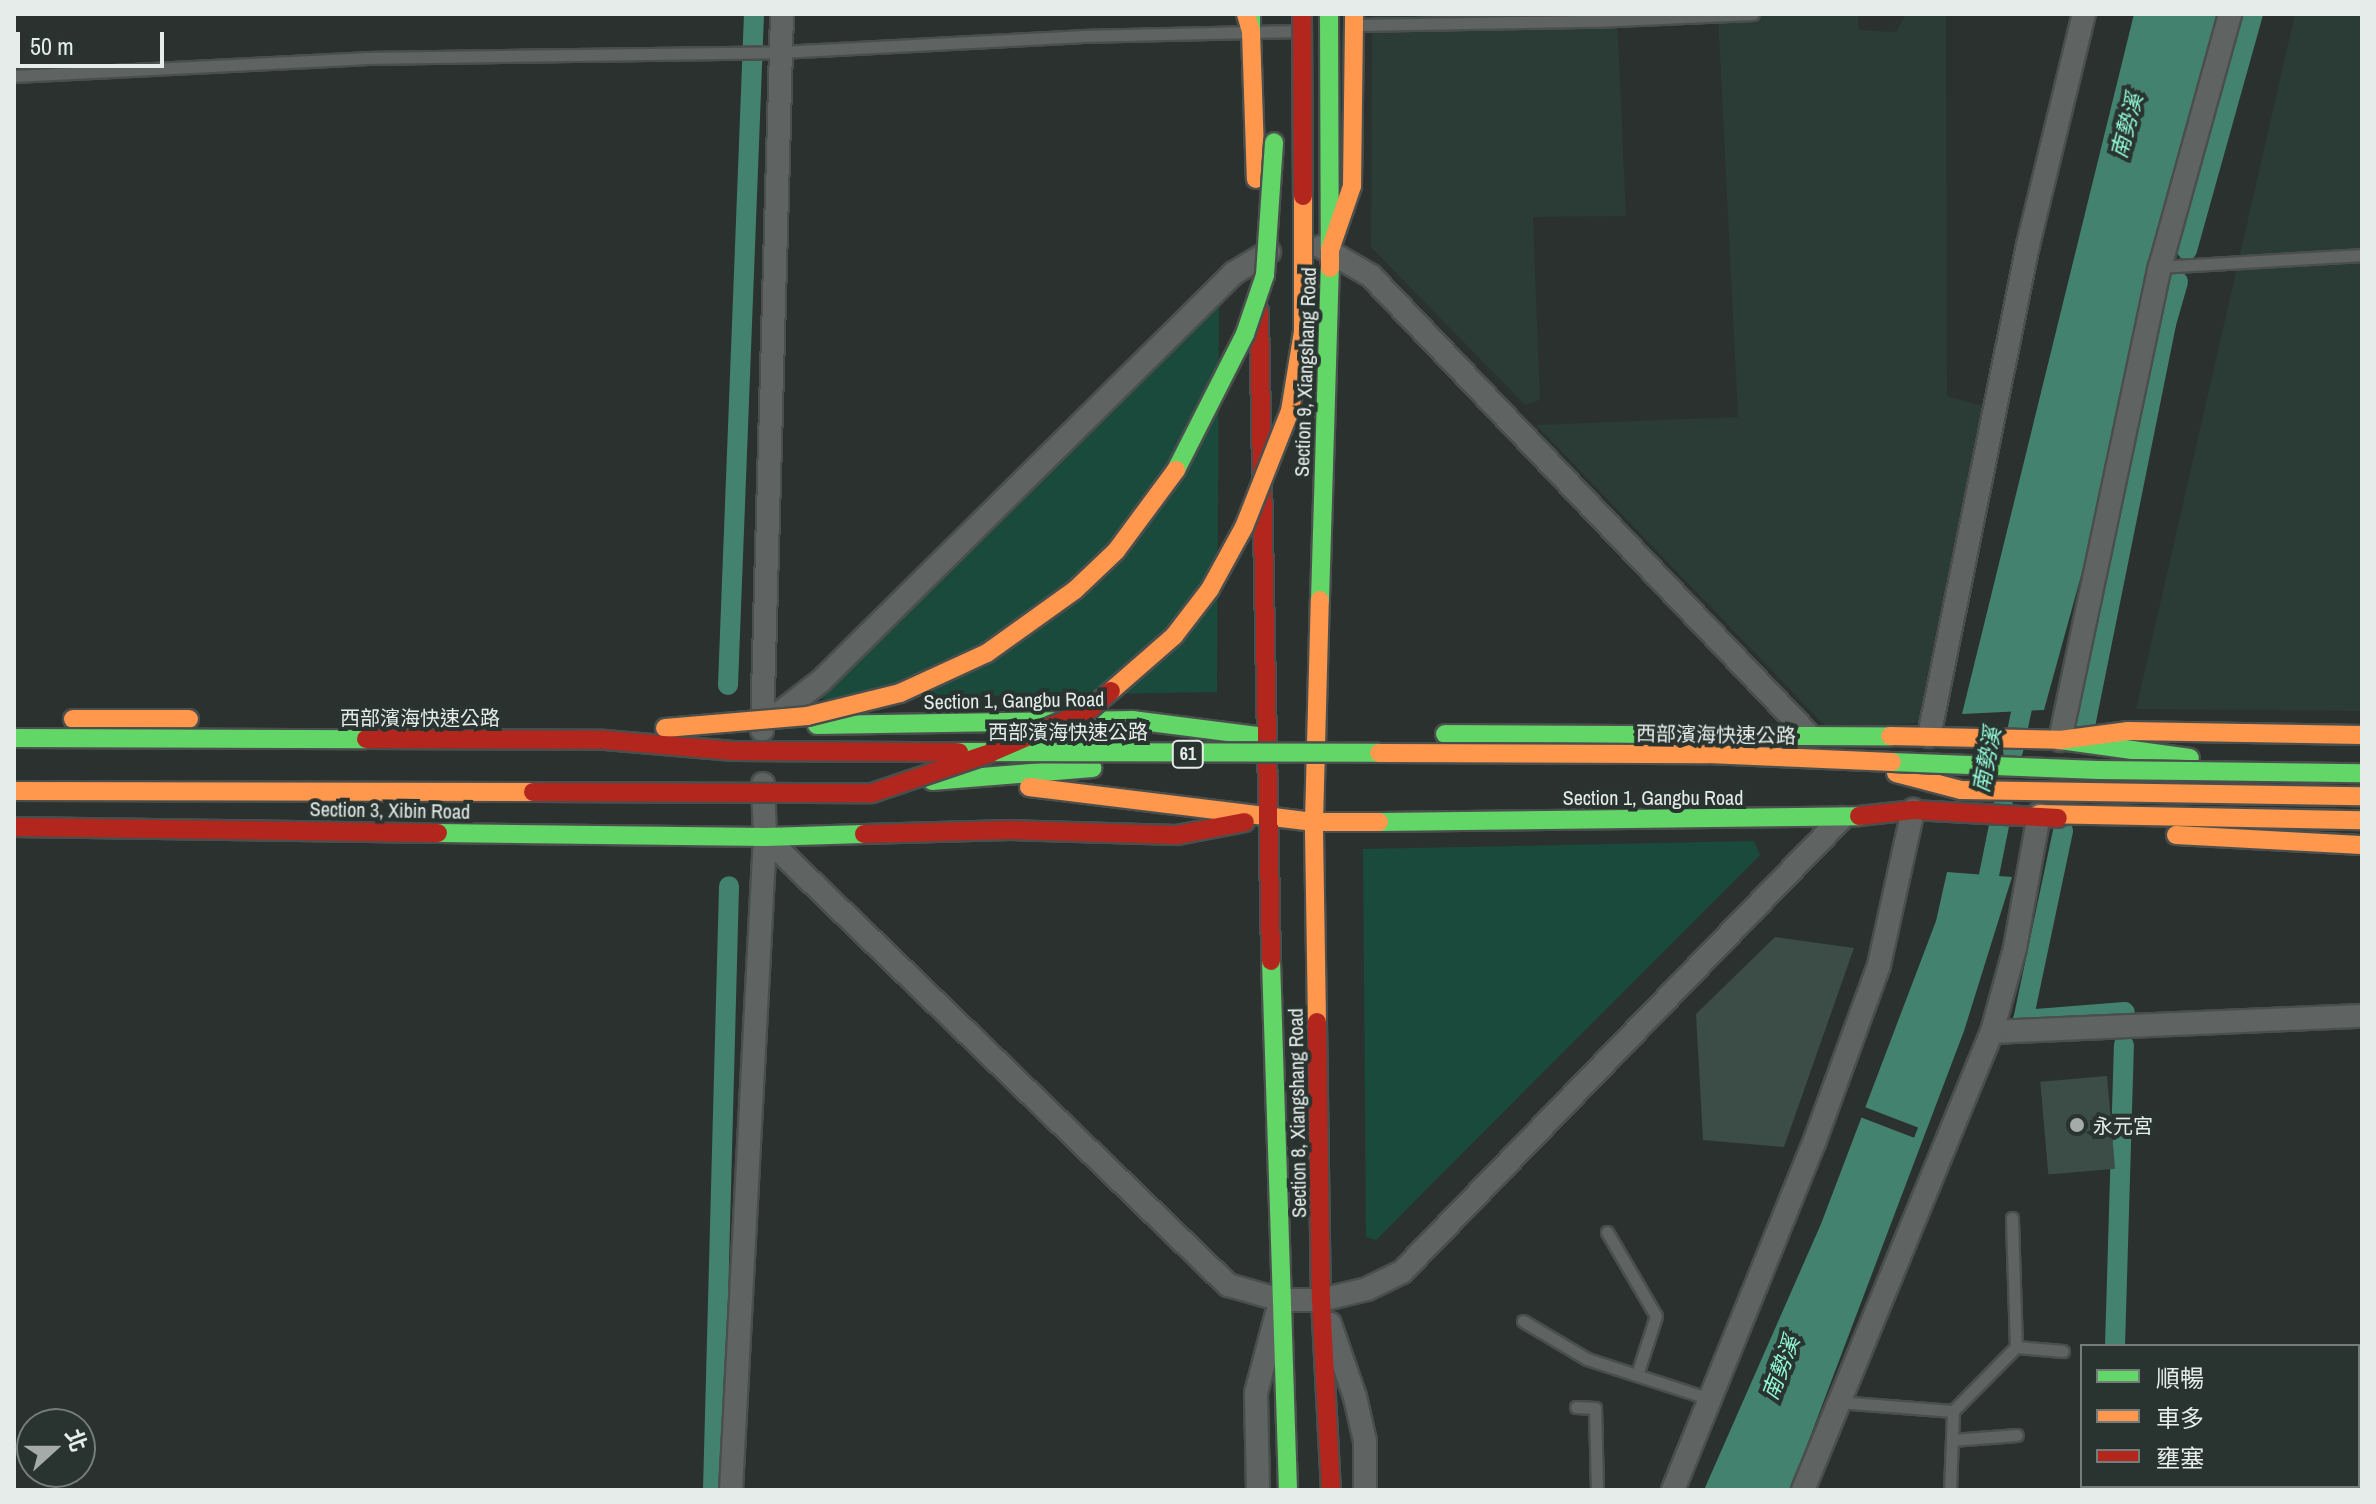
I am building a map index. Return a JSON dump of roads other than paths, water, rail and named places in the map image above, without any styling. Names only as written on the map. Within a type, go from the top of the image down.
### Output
[{"type":"main road","points":[[1275,14],[1275,44]]},
{"type":"main road","points":[[14,791],[872,793],[990,753],[1089,710],[1174,636],[1210,589],[1244,527],[1290,411],[1303,332],[1302,14]]},
{"type":"main road","name":"Section 9, Xiangshang Road","points":[[1251,18],[1266,737]]},
{"type":"main road","name":"Section 9, Xiangshang Road","points":[[1316,736],[1330,250],[1352,186],[1354,19]]},
{"type":"main road","points":[[1290,23],[1307,189],[1330,250]]},
{"type":"main road","points":[[1329,23],[1330,250]]},
{"type":"main road","points":[[605,740],[704,722],[807,716],[900,693],[987,653],[1075,590],[1116,551],[1175,473],[1245,334],[1265,275],[1274,181],[1275,120]]},
{"type":"main road","points":[[14,721],[129,718],[762,726]]},
{"type":"main road","name":"Section 1, Gangbu Road","points":[[762,726],[1133,720],[1266,737],[1808,734],[2060,740],[2128,731],[2362,735]]},
{"type":"main road","name":"Section 1, Gangbu Road","points":[[1808,734],[1852,763],[1961,790],[2362,796]]},
{"type":"main road","name":"Section 8, Xiangshang Road","points":[[1316,736],[1314,822],[1321,1300],[1331,1490]]},
{"type":"main road","name":"Section 1, Gangbu Road","points":[[763,781],[976,780],[1128,764],[1266,737]]},
{"type":"main road","name":"Section 8, Xiangshang Road","points":[[1266,737],[1288,1490]]},
{"type":"main road","name":"西部濱海快速公路","points":[[14,738],[605,740],[734,751],[1708,754],[2098,770],[2362,773]]},
{"type":"main road","points":[[2060,740],[2190,758],[2362,760]]},
{"type":"main road","points":[[723,769],[818,771]]},
{"type":"main road","name":"西部濱海快速公路","points":[[882,771],[1106,774]]},
{"type":"main road","points":[[1250,776],[1330,777]]},
{"type":"main road","name":"Section 3, Xibin Road","points":[[14,778],[763,781]]},
{"type":"main road","name":"Section 1, Gangbu Road","points":[[976,780],[1314,822],[1842,818],[1913,810],[2039,814],[2152,834],[2362,845]]},
{"type":"main road","points":[[1886,784],[2362,790]]},
{"type":"main road","name":"Section 1, Gangbu Road","points":[[2039,814],[2100,801],[2235,796]]},
{"type":"main road","points":[[2039,814],[2362,820]]},
{"type":"main road","name":"Section 1, Gangbu Road","points":[[765,837],[1010,830],[1177,835],[1267,818]]},
{"type":"main road","name":"Section 3, Xibin Road","points":[[14,827],[765,837]]},
{"type":"street","points":[[731,1490],[765,837],[762,726],[782,14]]},
{"type":"street","points":[[1929,736],[2028,245],[2084,14]]},
{"type":"street","points":[[2060,740],[2160,267],[2230,14]]},
{"type":"street","points":[[762,726],[821,681],[1234,273],[1258,257],[1297,242],[1330,250],[1371,276],[1808,734]]},
{"type":"street","points":[[1673,1490],[1814,1143],[1879,965],[1913,810]]},
{"type":"street","points":[[1803,1490],[1992,1032],[2015,948],[2039,814]]},
{"type":"street","points":[[765,837],[1228,1285],[1281,1300],[1321,1300],[1367,1289],[1402,1272],[1842,818]]},
{"type":"street","points":[[1992,1032],[2362,1016]]},
{"type":"street","points":[[1258,1490],[1256,1393],[1281,1300]]},
{"type":"street","points":[[1321,1300],[1355,1397],[1365,1441],[1365,1490]]},
{"type":"lane","points":[[14,76],[365,58],[780,52],[1065,37],[1251,18],[1290,23],[1329,23],[1354,19],[1594,21],[1753,14]]},
{"type":"lane","points":[[2160,267],[2362,255]]},
{"type":"lane","points":[[1950,1490],[1953,1411],[2016,1347],[2012,1218]]},
{"type":"lane","points":[[1607,1232],[1656,1316],[1637,1375]]},
{"type":"lane","points":[[1523,1321],[1587,1359],[1710,1399]]},
{"type":"lane","points":[[2016,1347],[2063,1351]]},
{"type":"lane","points":[[1838,1402],[1953,1411]]},
{"type":"lane","points":[[1576,1407],[1595,1408],[1597,1490]]},
{"type":"lane","points":[[1952,1440],[2017,1435]]},
{"type":"water","points":[[2134,14],[2236,14],[2044,710],[1962,714]]},
{"type":"water","points":[[1947,872],[2012,877],[1964,1031],[1790,1490],[1704,1490],[1821,1224],[1936,921]]},
{"type":"waterway","points":[[728,685],[754,14]]},
{"type":"waterway","points":[[2187,250],[2253,14]]},
{"type":"waterway","points":[[2085,726],[2166,324],[2178,282]]},
{"type":"waterway","name":"南勢溪","points":[[2013,751],[2027,684]]},
{"type":"waterway","name":"南勢溪","points":[[1984,900],[2003,806]]},
{"type":"waterway","points":[[2063,831],[2023,1020],[2125,1012]]},
{"type":"waterway","points":[[713,1490],[729,886]]},
{"type":"waterway","points":[[2115,1344],[2124,1045]]},
{"type":"place","name":"永元宮","points":[[2077,1125]]}]
